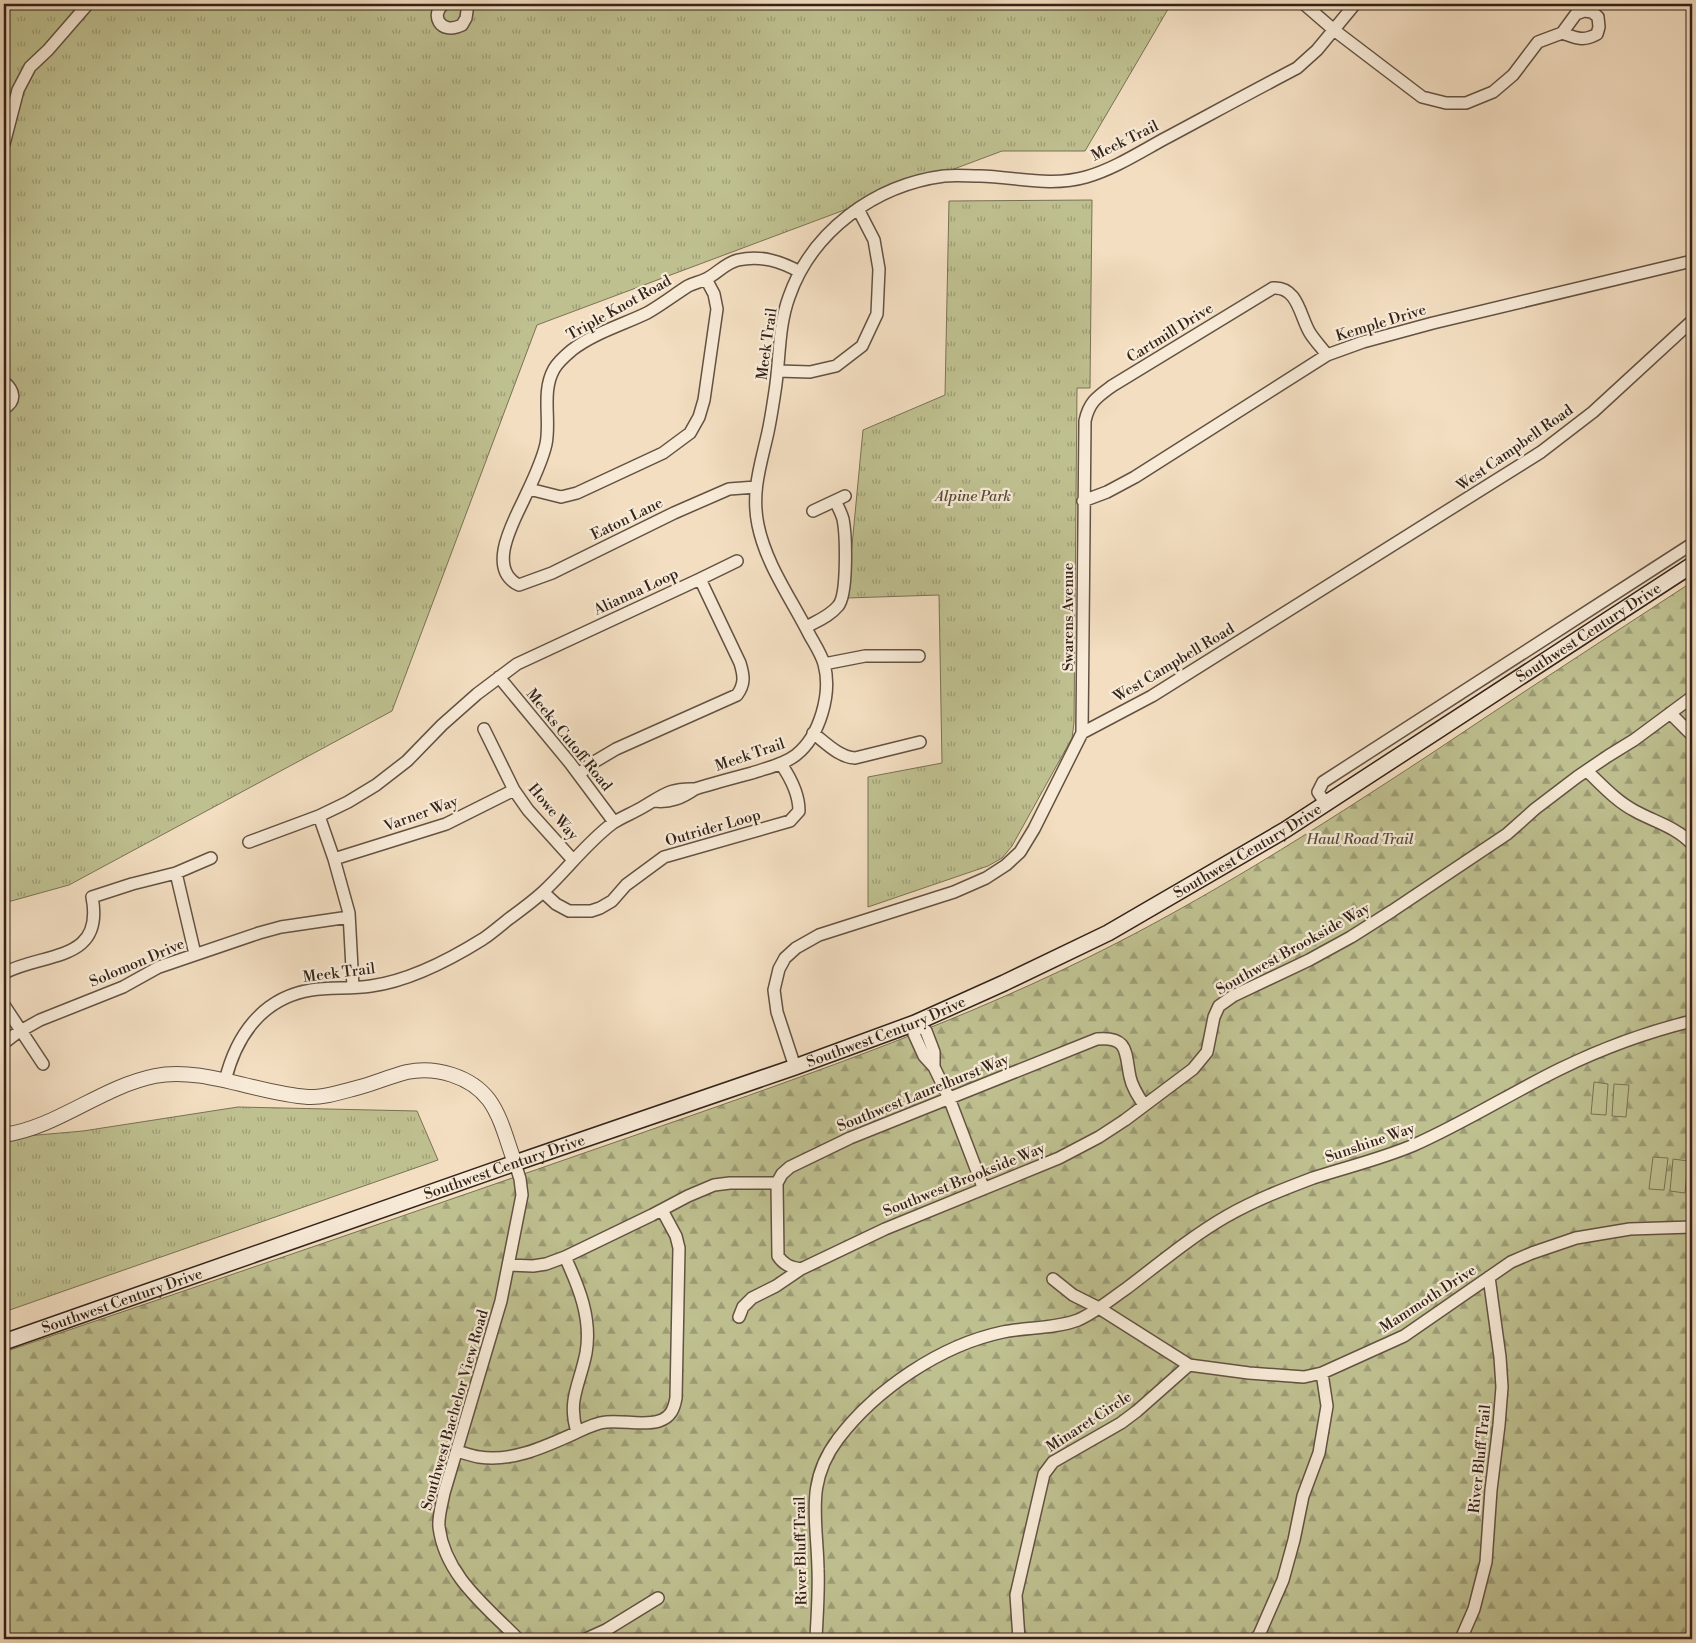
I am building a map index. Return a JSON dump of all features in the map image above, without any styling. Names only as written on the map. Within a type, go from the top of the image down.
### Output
[{"type":"main road","name":"Southwest Century Drive","points":[[4,1342],[795,1067],[915,1023],[1004,983],[1108,933],[1238,858],[1326,804],[1692,565]]},
{"type":"street","points":[[4,144],[18,90],[30,67],[88,4]]},
{"type":"street","points":[[444,4],[440,6],[438,13],[439,22],[443,27],[449,29],[462,25],[466,18],[468,4]]},
{"type":"street","points":[[1304,4],[1334,30],[1422,97],[1446,103],[1466,103],[1493,92],[1513,75],[1538,42],[1562,33]]},
{"type":"street","name":"Meek Trail","points":[[225,1080],[233,1053],[246,1030],[263,1012],[286,997],[310,990],[371,986],[395,981],[437,963],[484,939],[542,892],[591,841],[614,822],[654,801],[666,802],[684,797],[695,789],[781,764],[797,755],[814,733],[825,704],[827,688],[824,664],[767,556],[758,524],[754,500],[778,371],[780,333],[788,298],[800,272],[818,243],[834,226],[886,192],[917,181],[946,176],[983,176],[1051,182],[1086,177],[1119,163],[1297,68],[1317,50],[1355,4]]},
{"type":"street","points":[[778,371],[810,372],[836,366],[862,346],[878,314],[879,269],[874,240],[858,209]]},
{"type":"street","name":"Triple Knot Road","points":[[513,582],[507,576],[503,563],[506,540],[541,461],[546,442],[549,383],[554,370],[562,360],[572,350],[588,340],[648,312],[690,285],[706,279],[723,267],[737,261],[766,258],[788,265],[800,272]]},
{"type":"street","name":"Kemple Drive","points":[[1083,500],[1106,492],[1135,477],[1328,355],[1363,342],[1433,323],[1692,261]]},
{"type":"street","points":[[529,489],[561,496],[577,493],[663,453],[690,433],[699,417],[704,400],[717,310],[714,294],[706,279]]},
{"type":"street","name":"Cartmill Drive","points":[[1083,500],[1085,421],[1087,411],[1092,402],[1112,386],[1266,291],[1280,287],[1287,290],[1299,308],[1310,334],[1328,355]]},
{"type":"street","name":"West Campbell Road","points":[[1082,733],[1152,696],[1541,452],[1592,412],[1692,321]]},
{"type":"street","points":[[4,382],[12,390],[14,396],[10,404],[4,408]]},
{"type":"street","name":"Eaton Lane","points":[[513,582],[519,585],[552,573],[666,517],[729,489],[756,487]]},
{"type":"street","points":[[806,627],[830,614],[840,605],[844,593],[845,533],[840,498],[813,511]]},
{"type":"street","name":"Swarens Avenue","points":[[1082,733],[1083,500]]},
{"type":"street","points":[[1326,804],[1318,792],[1323,782],[1692,544]]},
{"type":"street","points":[[700,579],[737,561]]},
{"type":"street","name":"Alianna Loop","points":[[249,842],[319,816],[348,802],[376,785],[407,761],[442,725],[477,694],[517,664],[700,579],[744,674],[743,687],[737,695],[616,749],[589,765],[579,775]]},
{"type":"street","points":[[824,664],[865,656],[919,656]]},
{"type":"street","name":"Meeks Cutoff Road","points":[[499,677],[579,775],[614,822]]},
{"type":"street","name":"Southwest Brookside Way","points":[[739,1317],[743,1306],[752,1298],[776,1286],[801,1269],[885,1229],[1059,1158],[1119,1124],[1193,1069],[1208,1052],[1214,1016],[1219,1006],[1233,996],[1309,960],[1351,937],[1392,911],[1507,834],[1535,809],[1586,771],[1634,740],[1692,696]]},
{"type":"street","points":[[1670,714],[1692,735]]},
{"type":"street","name":"Howe Way","points":[[484,729],[514,790],[528,810],[573,860]]},
{"type":"street","points":[[814,733],[841,755],[849,758],[920,742]]},
{"type":"street","points":[[795,1067],[777,1012],[774,990],[779,969],[785,958],[796,948],[819,935],[954,892],[986,878],[1006,865],[1020,852],[1034,829],[1082,733]]},
{"type":"street","name":"Outrider Loop","points":[[542,892],[556,904],[569,911],[591,911],[612,901],[626,885],[664,857],[790,822],[799,811],[799,802],[781,764]]},
{"type":"street","points":[[1586,771],[1627,806],[1683,834],[1692,844]]},
{"type":"street","name":"Varner Way","points":[[334,859],[446,824],[514,790]]},
{"type":"street","points":[[319,816],[334,859],[349,917],[354,987]]},
{"type":"street","points":[[4,974],[75,949],[85,941],[94,920],[92,897],[132,884],[176,873],[211,858]]},
{"type":"street","points":[[176,873],[195,954]]},
{"type":"street","name":"Solomon Drive","points":[[4,1043],[21,1030],[66,1008],[123,987],[159,967],[274,929],[349,917]]},
{"type":"street","points":[[4,1005],[43,1064]]},
{"type":"street","name":"Sunshine Way","points":[[1099,1308],[1212,1224],[1254,1201],[1314,1178],[1394,1154],[1429,1138],[1561,1068],[1621,1043],[1692,1021]]},
{"type":"street","points":[[915,1023],[926,1030],[934,1052],[934,1066],[983,1188]]},
{"type":"street","name":"Southwest Laurelhurst Way","points":[[777,1183],[782,1174],[790,1167],[858,1134],[1097,1038],[1118,1041],[1124,1047],[1135,1092],[1144,1105]]},
{"type":"street","points":[[4,1135],[17,1134],[38,1127],[114,1089],[157,1075],[182,1074],[225,1080],[282,1095],[311,1097],[366,1085],[408,1072],[434,1071],[452,1074],[475,1087],[489,1100],[503,1128],[515,1163]]},
{"type":"street","name":"Southwest Bachelor View Road","points":[[515,1163],[522,1195],[501,1301],[440,1509],[439,1526],[444,1550],[453,1568],[476,1598],[518,1639]]},
{"type":"street","points":[[508,1266],[546,1264],[565,1257],[714,1185],[777,1183],[778,1256],[786,1266],[801,1269]]},
{"type":"street","points":[[457,1451],[479,1457],[506,1457],[538,1449],[605,1422],[652,1422],[660,1421],[670,1415],[675,1406],[676,1398],[679,1248],[676,1236],[662,1210]]},
{"type":"street","name":"Mammoth Drive","points":[[1053,1279],[1073,1295],[1099,1308],[1189,1365],[1249,1373],[1304,1377],[1322,1373],[1404,1336],[1511,1262],[1532,1253],[1576,1238],[1630,1229],[1692,1226]]},
{"type":"street","points":[[565,1257],[585,1307],[586,1352],[574,1396],[573,1418],[577,1432]]},
{"type":"street","name":"River Bluff Trail","points":[[1461,1639],[1474,1608],[1486,1562],[1491,1490],[1502,1388],[1500,1357],[1489,1277]]},
{"type":"street","name":"River Bluff Trail","points":[[816,1639],[818,1570],[816,1487],[827,1455],[853,1421],[909,1373],[949,1350],[988,1335],[1071,1322],[1099,1308]]},
{"type":"street","name":"Minaret Circle","points":[[1019,1639],[1016,1595],[1044,1474],[1053,1462],[1121,1423],[1137,1411],[1189,1365]]},
{"type":"street","points":[[1255,1639],[1259,1635],[1283,1580],[1303,1496],[1319,1453],[1328,1406],[1322,1373]]},
{"type":"street","points":[[586,1639],[606,1630],[658,1598]]},
{"type":"green space","points":[[4,4],[1171,4],[1085,151],[1002,151],[537,325],[392,711],[69,885],[4,903]]},
{"type":"green space","name":"Alpine Park","points":[[1092,200],[1090,388],[1077,388],[1074,723],[1072,738],[1012,846],[1002,858],[988,866],[868,907],[868,777],[942,763],[939,595],[847,598],[863,430],[945,395],[949,201]]},
{"type":"green space","name":"Haul Road Trail","points":[[1692,582],[1692,1639],[4,1639],[4,1352],[748,1096],[920,1032],[1032,984],[1131,936],[1260,863],[1385,784]]},
{"type":"green space","points":[[1594,1082],[1608,1084],[1606,1115],[1591,1114]]},
{"type":"green space","points":[[1614,1084],[1629,1085],[1626,1117],[1612,1116]]},
{"type":"green space","points":[[238,1107],[417,1111],[438,1160],[4,1312],[4,1138],[83,1131]]},
{"type":"green space","points":[[1653,1157],[1668,1158],[1664,1190],[1649,1189]]},
{"type":"green space","points":[[1673,1159],[1688,1161],[1685,1193],[1670,1191]]}]
